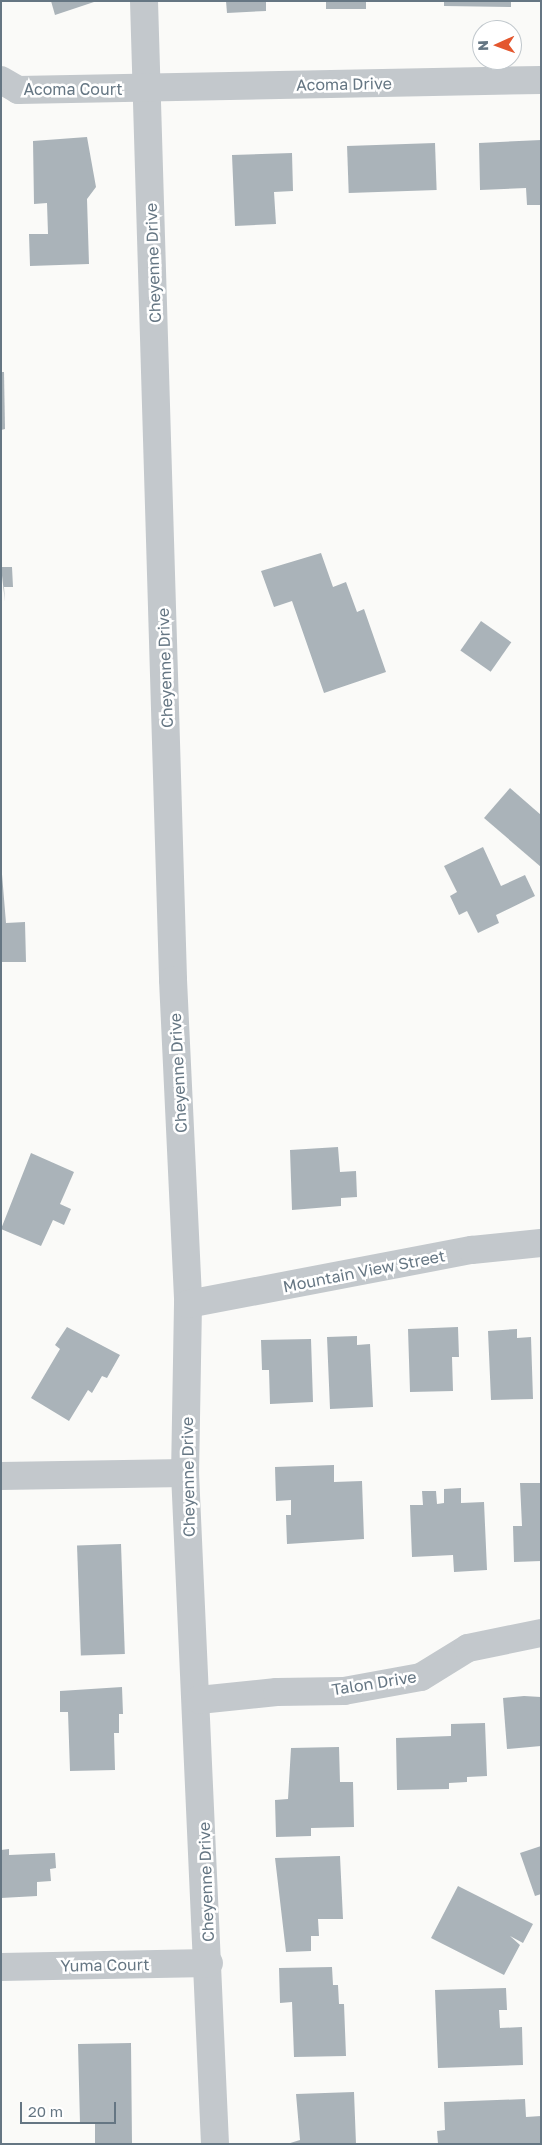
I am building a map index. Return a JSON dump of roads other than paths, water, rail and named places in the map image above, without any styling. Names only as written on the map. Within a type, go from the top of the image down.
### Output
[{"type":"street","name":"Cheyenne Drive","points":[[144,1],[173,980],[188,1304],[185,1473],[198,1700],[215,2144]]},
{"type":"street","name":"Acoma Court","points":[[1,80],[18,90],[148,89]]},
{"type":"street","name":"Acoma Drive","points":[[148,89],[541,80]]},
{"type":"street","name":"Mountain View Street","points":[[188,1304],[472,1250],[541,1243]]},
{"type":"street","points":[[1,1476],[185,1473]]},
{"type":"street","name":"Talon Drive","points":[[198,1700],[344,1691],[422,1677],[468,1648],[541,1633]]},
{"type":"street","name":"Yuma Court","points":[[1,1967],[209,1963]]}]
